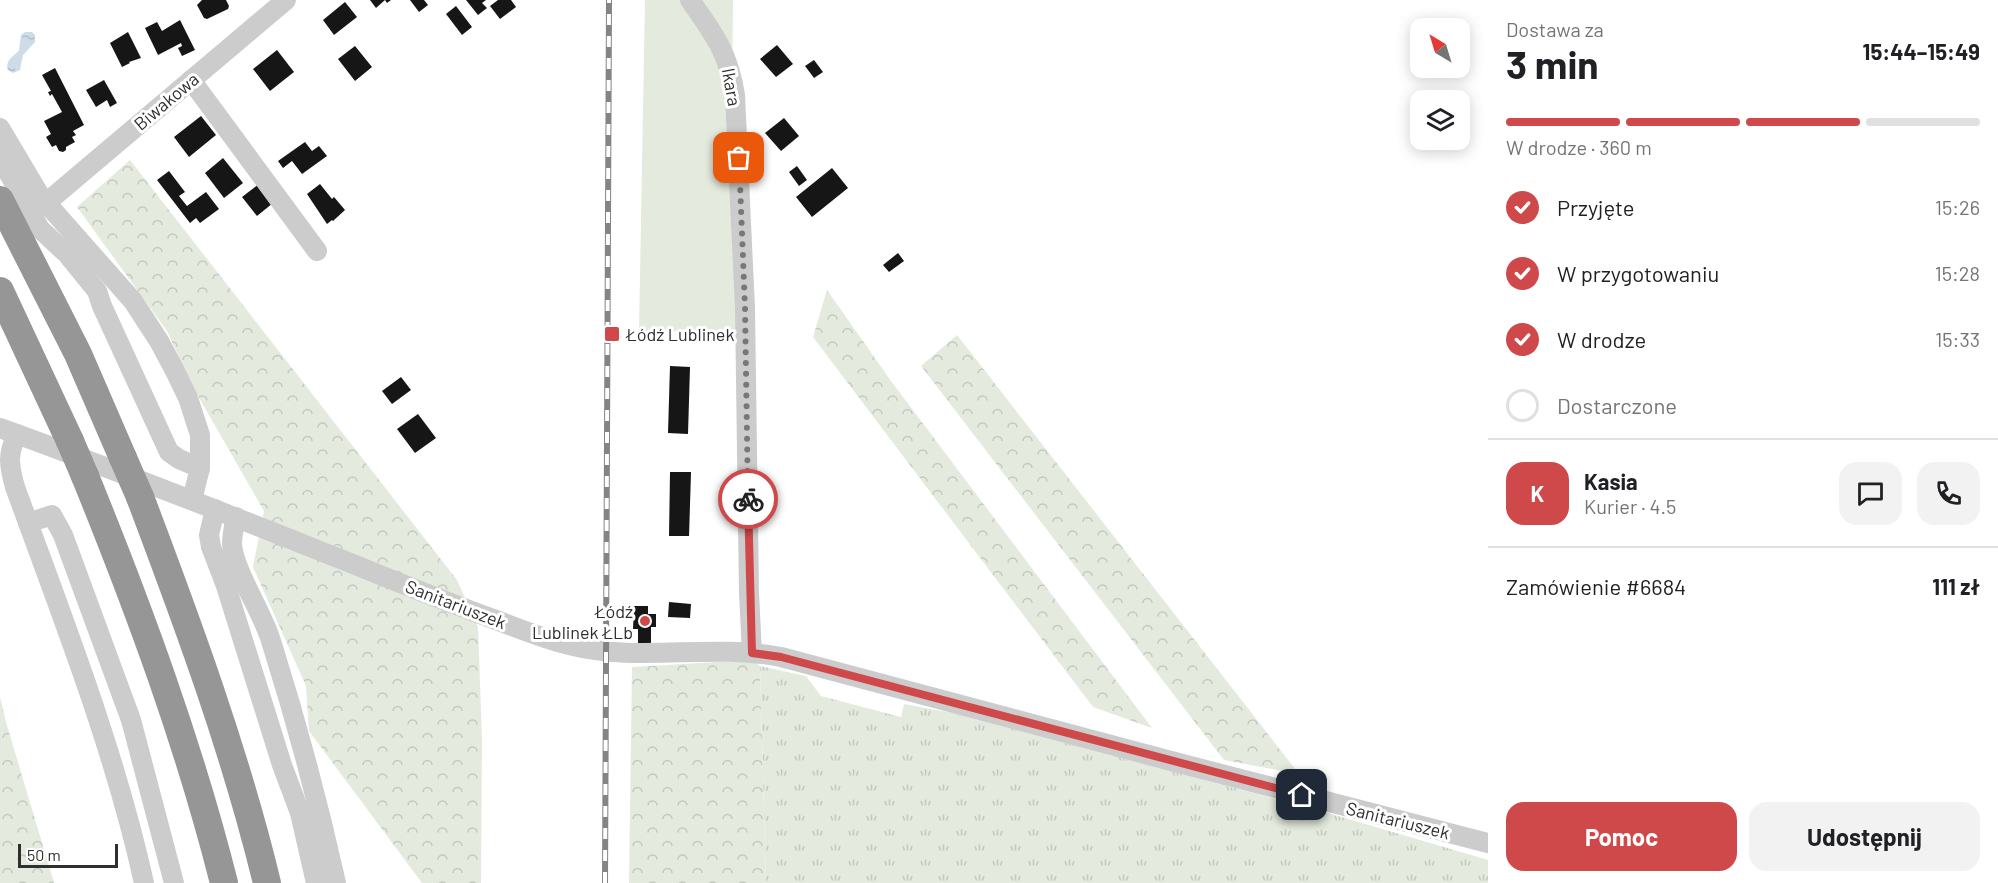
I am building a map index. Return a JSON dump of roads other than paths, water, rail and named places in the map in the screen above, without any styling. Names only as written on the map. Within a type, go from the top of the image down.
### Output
[{"type":"highway","points":[[0,200],[78,354],[140,497],[195,644],[228,746],[267,883]]},
{"type":"highway","points":[[0,291],[85,476],[149,639],[208,823],[224,883]]},
{"type":"street","name":"Biwakowa","points":[[46,203],[286,0]]},
{"type":"street","name":"Ikara","points":[[690,0],[724,51],[735,95],[745,308],[752,653]]},
{"type":"street","points":[[191,80],[317,251]]},
{"type":"street","points":[[0,128],[30,181],[46,203],[125,291],[159,341],[188,398],[197,423],[201,445],[200,468],[192,500]]},
{"type":"street","points":[[0,158],[40,229],[67,254],[97,291],[169,452],[200,468]]},
{"type":"street","points":[[9,431],[10,467],[28,524],[84,676],[120,788],[144,883]]},
{"type":"street","name":"Sanitariuszek","points":[[9,431],[236,517],[452,604],[567,645],[620,654],[752,653],[781,657],[1488,843]]},
{"type":"street","points":[[215,509],[209,535],[211,547],[226,586],[282,765],[300,813],[316,883]]},
{"type":"street","points":[[28,524],[52,515],[63,535],[131,720],[174,883]]},
{"type":"street","points":[[236,517],[232,546],[270,638],[325,834],[336,883]]},
{"type":"water","points":[[25,32],[32,32],[35,35],[35,42],[23,55],[20,70],[13,73],[8,70],[7,66],[10,58],[19,50],[21,35]]},
{"type":"railway","points":[[605,883],[609,0]]},
{"type":"place","name":"Łódź Lublinek","points":[[612,334]]},
{"type":"place","name":"Łódź Lublinek ŁLb","points":[[645,621]]}]
